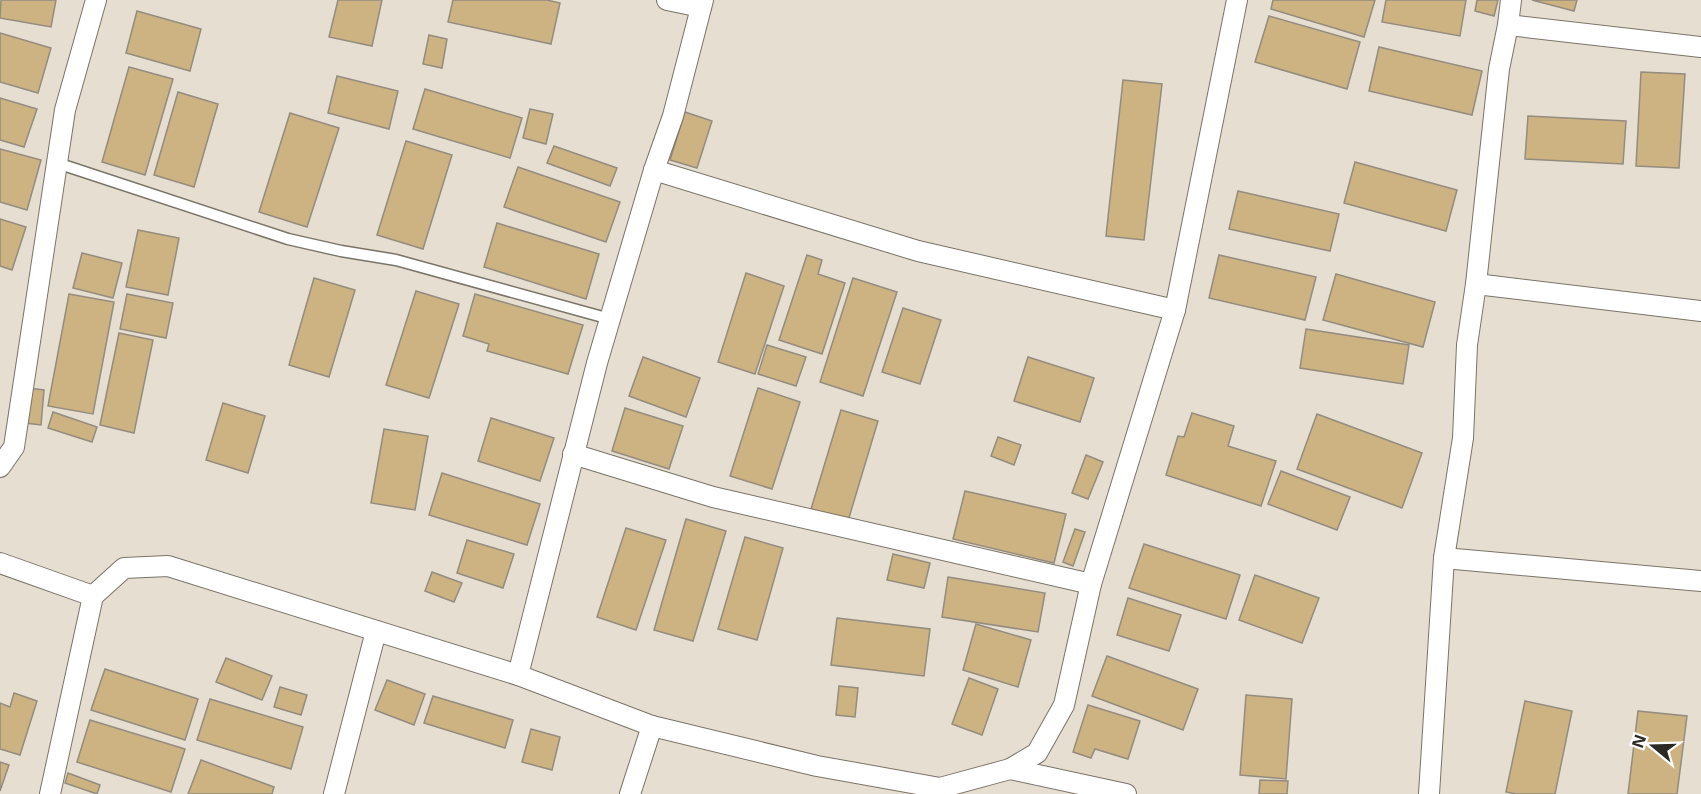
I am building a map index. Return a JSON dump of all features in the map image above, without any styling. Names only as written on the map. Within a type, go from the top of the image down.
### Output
[{"type":"street","points":[[0,467],[14,447],[65,110],[96,0]]},
{"type":"street","points":[[518,675],[573,454],[610,319],[654,171],[673,116],[702,4],[667,0]]},
{"type":"street","points":[[50,794],[93,596],[124,568],[168,566],[518,675],[652,726],[817,766],[942,791],[1010,769],[1037,753],[1065,705],[1091,584],[1175,310],[1237,0]]},
{"type":"street","points":[[1429,794],[1444,558],[1463,438],[1467,345],[1476,284],[1498,69],[1511,0]]},
{"type":"street","points":[[1508,25],[1701,47]]},
{"type":"street","points":[[654,171],[918,250],[1175,310]]},
{"type":"street","points":[[1476,284],[1701,311]]},
{"type":"street","points":[[573,454],[712,497],[1091,584]]},
{"type":"street","points":[[1444,558],[1701,580]]},
{"type":"street","points":[[0,563],[93,596]]},
{"type":"street","points":[[333,794],[376,631]]},
{"type":"street","points":[[630,794],[652,726]]},
{"type":"street","points":[[1010,769],[1126,794]]},
{"type":"lane","points":[[57,163],[288,239],[396,260],[610,319]]},
{"type":"building","points":[[1,0],[56,0],[51,27],[0,18]]},
{"type":"building","points":[[338,0],[382,0],[372,46],[329,37]]},
{"type":"building","points":[[453,0],[547,0],[560,3],[551,44],[448,22]]},
{"type":"building","points":[[1273,0],[1375,0],[1364,37],[1271,9]]},
{"type":"building","points":[[1386,0],[1466,0],[1460,36],[1382,22]]},
{"type":"building","points":[[1477,0],[1498,0],[1494,16],[1475,11]]},
{"type":"building","points":[[1532,0],[1577,0],[1574,11]]},
{"type":"building","points":[[137,11],[201,29],[190,71],[126,53]]},
{"type":"building","points":[[1269,16],[1360,42],[1347,89],[1255,62]]},
{"type":"building","points":[[0,33],[51,48],[38,93],[0,82]]},
{"type":"building","points":[[429,35],[447,39],[442,68],[423,64]]},
{"type":"building","points":[[1379,47],[1482,71],[1472,115],[1369,91]]},
{"type":"building","points":[[129,67],[173,79],[145,175],[102,162]]},
{"type":"building","points":[[1641,72],[1685,74],[1679,168],[1636,166]]},
{"type":"building","points":[[337,76],[398,91],[389,129],[328,113]]},
{"type":"building","points":[[1123,80],[1162,84],[1144,240],[1106,236]]},
{"type":"building","points":[[425,89],[522,118],[510,158],[413,129]]},
{"type":"building","points":[[178,92],[218,104],[194,187],[154,175]]},
{"type":"building","points":[[0,98],[37,109],[24,147],[0,140]]},
{"type":"building","points":[[530,109],[553,114],[546,144],[523,138]]},
{"type":"building","points":[[685,112],[712,121],[697,168],[670,160]]},
{"type":"building","points":[[290,113],[339,128],[307,227],[259,212]]},
{"type":"building","points":[[1528,116],[1626,121],[1623,164],[1525,159]]},
{"type":"building","points":[[406,141],[452,155],[423,249],[377,235]]},
{"type":"building","points":[[554,146],[617,168],[610,186],[547,163]]},
{"type":"building","points":[[0,149],[41,160],[27,210],[0,202]]},
{"type":"building","points":[[1355,162],[1457,190],[1446,231],[1344,203]]},
{"type":"building","points":[[518,167],[620,202],[606,242],[504,207]]},
{"type":"building","points":[[1238,191],[1339,214],[1330,251],[1229,229]]},
{"type":"building","points":[[0,219],[26,227],[12,270],[0,266]]},
{"type":"building","points":[[497,223],[599,254],[586,299],[484,267]]},
{"type":"building","points":[[138,230],[179,238],[168,295],[126,287]]},
{"type":"building","points":[[82,253],[122,263],[113,298],[73,288]]},
{"type":"building","points":[[807,255],[822,260],[818,274],[845,283],[822,354],[779,340]]},
{"type":"building","points":[[1219,255],[1316,277],[1305,320],[1209,298]]},
{"type":"building","points":[[746,273],[784,286],[755,374],[718,362]]},
{"type":"building","points":[[1336,274],[1435,302],[1423,347],[1323,320]]},
{"type":"building","points":[[314,278],[355,290],[329,377],[289,365]]},
{"type":"building","points":[[853,278],[897,292],[863,396],[820,382]]},
{"type":"building","points":[[416,291],[459,304],[429,398],[386,385]]},
{"type":"building","points":[[69,294],[114,302],[93,414],[48,406]]},
{"type":"building","points":[[127,294],[173,303],[166,338],[120,329]]},
{"type":"building","points":[[475,294],[583,325],[568,374],[487,351],[489,344],[463,336]]},
{"type":"building","points":[[903,308],[941,320],[920,384],[882,372]]},
{"type":"building","points":[[1306,329],[1409,345],[1403,384],[1300,368]]},
{"type":"building","points":[[119,333],[153,340],[134,433],[100,425]]},
{"type":"building","points":[[767,345],[806,357],[796,386],[758,374]]},
{"type":"building","points":[[643,357],[700,378],[686,417],[629,396]]},
{"type":"building","points":[[1028,357],[1094,378],[1080,422],[1014,401]]},
{"type":"building","points":[[28,388],[44,390],[41,425],[25,423]]},
{"type":"building","points":[[758,388],[800,402],[772,489],[730,476]]},
{"type":"building","points":[[223,403],[265,416],[248,473],[206,460]]},
{"type":"building","points":[[625,408],[683,426],[669,469],[612,451]]},
{"type":"building","points":[[841,410],[878,421],[848,521],[811,509]]},
{"type":"building","points":[[53,412],[97,427],[92,442],[48,428]]},
{"type":"building","points":[[1192,413],[1234,426],[1228,446],[1276,461],[1261,506],[1166,475],[1178,436],[1184,437]]},
{"type":"building","points":[[1317,414],[1422,453],[1402,508],[1297,469]]},
{"type":"building","points":[[491,418],[554,438],[540,481],[478,461]]},
{"type":"building","points":[[384,429],[428,436],[415,510],[371,503]]},
{"type":"building","points":[[998,437],[1021,445],[1014,465],[991,456]]},
{"type":"building","points":[[1086,455],[1103,462],[1088,499],[1072,493]]},
{"type":"building","points":[[1281,471],[1350,497],[1337,530],[1268,504]]},
{"type":"building","points":[[442,473],[540,504],[527,545],[429,515]]},
{"type":"building","points":[[965,491],[1066,514],[1054,563],[953,539]]},
{"type":"building","points":[[686,519],[726,531],[693,641],[654,630]]},
{"type":"building","points":[[626,528],[666,540],[636,630],[597,617]]},
{"type":"building","points":[[1075,529],[1085,532],[1073,566],[1063,562]]},
{"type":"building","points":[[745,537],[783,548],[757,640],[718,629]]},
{"type":"building","points":[[467,540],[514,554],[503,588],[457,573]]},
{"type":"building","points":[[1144,544],[1240,575],[1226,619],[1129,588]]},
{"type":"building","points":[[893,554],[930,563],[924,588],[887,580]]},
{"type":"building","points":[[432,572],[462,583],[454,602],[425,591]]},
{"type":"building","points":[[1255,575],[1319,598],[1302,643],[1239,620]]},
{"type":"building","points":[[948,577],[1045,593],[1038,632],[942,617]]},
{"type":"building","points":[[1128,598],[1181,615],[1169,651],[1117,635]]},
{"type":"building","points":[[837,618],[930,629],[924,676],[831,665]]},
{"type":"building","points":[[976,624],[1031,640],[1018,687],[963,670]]},
{"type":"building","points":[[1107,656],[1198,689],[1183,730],[1092,696]]},
{"type":"building","points":[[226,658],[272,676],[262,700],[216,682]]},
{"type":"building","points":[[105,669],[198,699],[185,740],[91,710]]},
{"type":"building","points":[[969,678],[998,689],[982,735],[952,724]]},
{"type":"building","points":[[387,680],[425,694],[414,725],[375,710]]},
{"type":"building","points":[[839,686],[858,688],[855,717],[836,715]]},
{"type":"building","points":[[280,687],[307,695],[301,715],[274,707]]},
{"type":"building","points":[[14,693],[37,701],[20,755],[0,749],[0,703],[10,707]]},
{"type":"building","points":[[1246,695],[1292,699],[1286,779],[1240,775]]},
{"type":"building","points":[[433,696],[513,720],[505,748],[424,723]]},
{"type":"building","points":[[210,699],[303,727],[291,769],[197,740]]},
{"type":"building","points":[[1525,701],[1572,711],[1555,794],[1506,792]]},
{"type":"building","points":[[1088,705],[1140,721],[1128,759],[1095,749],[1091,758],[1073,752]]},
{"type":"building","points":[[1638,711],[1687,716],[1677,794],[1628,794]]},
{"type":"building","points":[[90,720],[185,749],[171,792],[77,762]]},
{"type":"building","points":[[531,729],[560,737],[552,770],[522,762]]},
{"type":"building","points":[[201,760],[274,787],[272,794],[188,794]]},
{"type":"building","points":[[0,762],[9,765],[0,791]]},
{"type":"building","points":[[68,773],[100,785],[97,794],[65,783]]},
{"type":"building","points":[[1260,780],[1288,781],[1287,794],[1259,794]]}]
